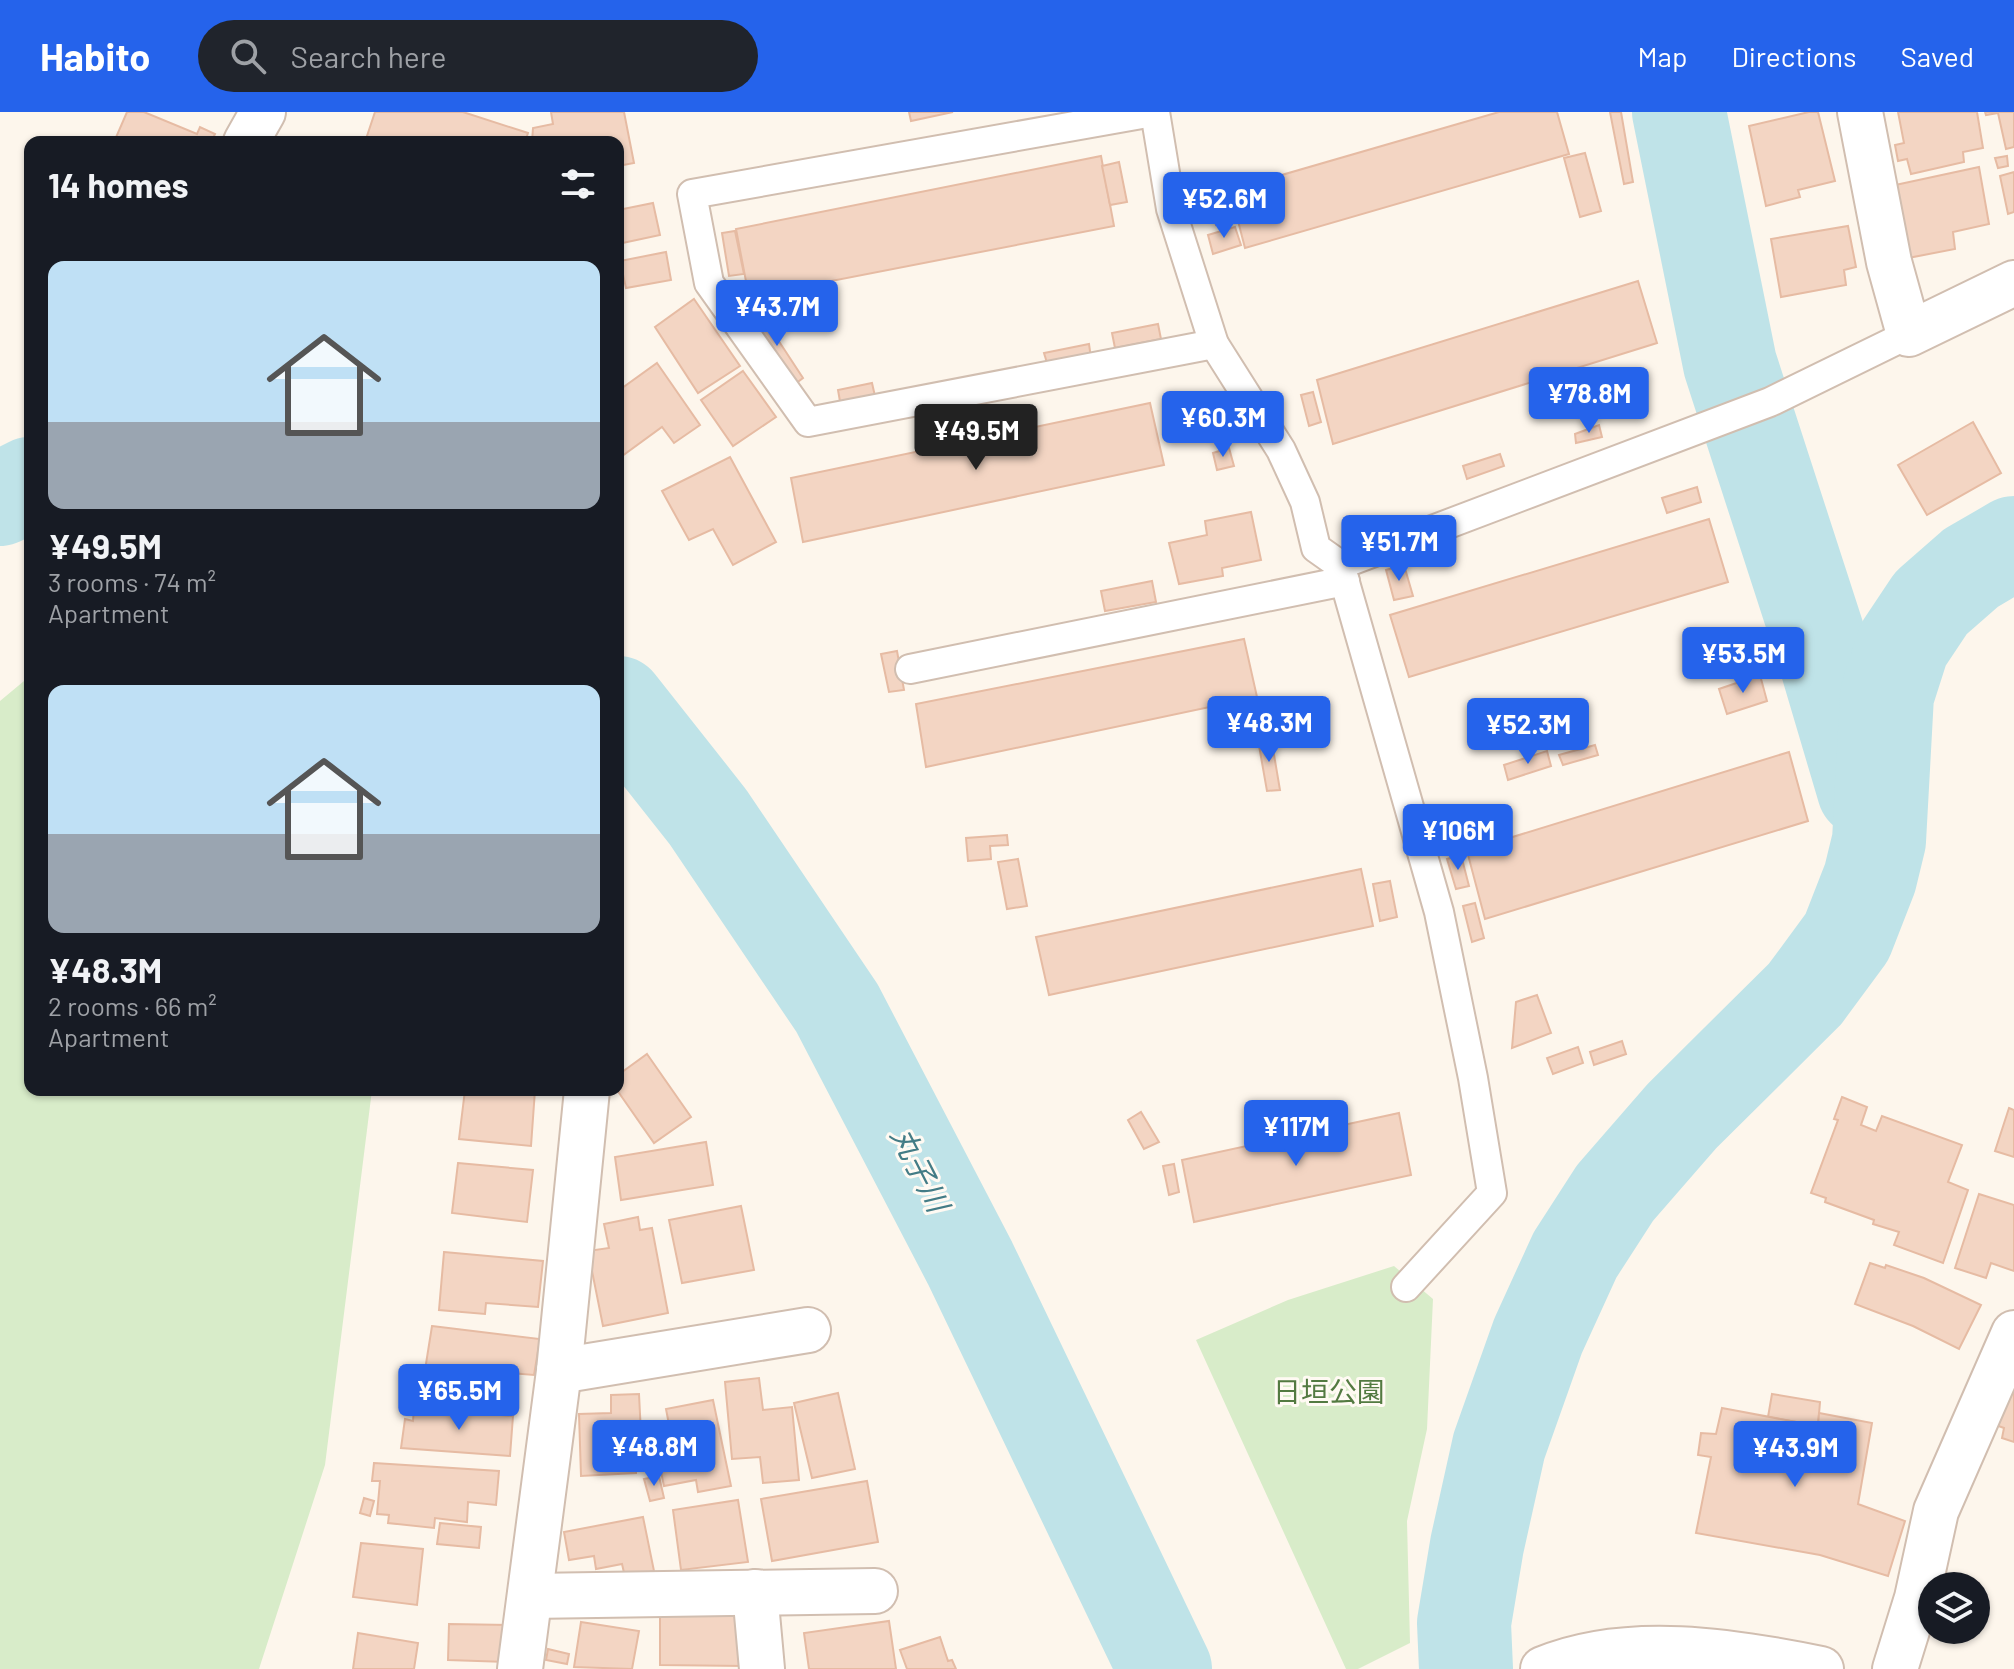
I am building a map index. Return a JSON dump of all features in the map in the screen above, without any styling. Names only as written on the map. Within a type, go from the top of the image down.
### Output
[{"type":"street","points":[[249,136],[263,112]]},
{"type":"street","points":[[1860,112],[1889,262],[1909,334],[2014,283]]},
{"type":"street","points":[[520,1669],[559,1371],[586,1096]]},
{"type":"street","points":[[559,1371],[808,1330]]},
{"type":"street","points":[[1895,1669],[1917,1598],[1936,1511],[2014,1333]]},
{"type":"street","points":[[530,1596],[875,1591]]},
{"type":"street","points":[[755,1592],[762,1669]]},
{"type":"street","points":[[1543,1669],[1572,1658],[1608,1650],[1638,1648],[1754,1655],[1821,1669]]},
{"type":"lane","points":[[1214,344],[808,422],[709,283],[692,194],[1154,112],[1171,209],[1214,344],[1281,450],[1305,502],[1316,548],[1343,573],[1439,912],[1473,1078],[1492,1193],[1406,1287]]},
{"type":"lane","points":[[910,669],[1343,573],[1770,402],[1909,334]]},
{"type":"green space","points":[[24,681],[24,1096],[371,1096],[325,1465],[259,1669],[0,1669],[0,701]]},
{"type":"green space","name":"日垣公園","points":[[1394,1266],[1433,1299],[1427,1429],[1407,1521],[1410,1643],[1358,1669],[1346,1669],[1196,1340],[1288,1300]]},
{"type":"building","points":[[127,112],[144,112],[197,134],[200,127],[215,134],[214,136],[117,136]]},
{"type":"building","points":[[375,112],[463,112],[528,133],[527,136],[367,136]]},
{"type":"building","points":[[551,112],[624,112],[634,163],[624,165],[624,136],[532,136],[533,128],[553,124]]},
{"type":"building","points":[[909,112],[953,112],[911,121]]},
{"type":"building","points":[[1499,112],[1557,112],[1569,154],[1245,248],[1230,190]]},
{"type":"building","points":[[1610,112],[1621,112],[1633,182],[1624,184]]},
{"type":"building","points":[[1818,112],[1835,181],[1798,190],[1800,197],[1766,206],[1749,126]]},
{"type":"building","points":[[1898,112],[1977,112],[1983,148],[1963,152],[1964,162],[1911,174],[1907,159],[1898,161],[1895,145],[1904,143]]},
{"type":"building","points":[[1985,112],[2014,112],[2014,147],[2006,149],[1998,113],[1986,115]]},
{"type":"building","points":[[1585,153],[1601,211],[1580,217],[1564,158]]},
{"type":"building","points":[[1101,156],[1114,226],[749,297],[736,229]]},
{"type":"building","points":[[2007,156],[2008,166],[1998,168],[1995,158]]},
{"type":"building","points":[[1119,162],[1127,202],[1110,205],[1102,166]]},
{"type":"building","points":[[1979,167],[1989,224],[1953,232],[1955,249],[1908,258],[1886,187]]},
{"type":"building","points":[[2014,172],[2014,212],[2008,214],[2000,176]]},
{"type":"building","points":[[1223,198],[1230,221],[1216,225],[1210,201]]},
{"type":"building","points":[[653,203],[660,235],[624,243],[624,209]]},
{"type":"building","points":[[1848,226],[1856,267],[1844,270],[1846,285],[1781,297],[1771,239]]},
{"type":"building","points":[[1235,227],[1241,245],[1213,254],[1208,235]]},
{"type":"building","points":[[735,231],[744,274],[729,276],[722,233]]},
{"type":"building","points":[[666,252],[671,280],[626,288],[624,260]]},
{"type":"building","points":[[1638,281],[1657,343],[1333,444],[1317,380]]},
{"type":"building","points":[[694,299],[740,366],[698,393],[655,327]]},
{"type":"building","points":[[761,314],[803,378],[795,384],[751,320]]},
{"type":"building","points":[[1158,324],[1161,339],[1115,348],[1112,333]]},
{"type":"building","points":[[1089,344],[1091,358],[1048,366],[1044,353]]},
{"type":"building","points":[[657,363],[700,425],[674,443],[662,427],[624,455],[624,387]]},
{"type":"building","points":[[743,371],[776,417],[733,446],[701,400]]},
{"type":"building","points":[[872,383],[877,405],[842,413],[838,390]]},
{"type":"building","points":[[1313,392],[1321,422],[1309,426],[1301,395]]},
{"type":"building","points":[[1150,403],[1164,465],[803,542],[791,478]]},
{"type":"building","points":[[1973,422],[2001,473],[1927,515],[1898,465]]},
{"type":"building","points":[[1599,425],[1602,437],[1576,443],[1575,434]]},
{"type":"building","points":[[1229,448],[1234,466],[1217,470],[1213,453]]},
{"type":"building","points":[[1500,454],[1504,466],[1467,479],[1463,466]]},
{"type":"building","points":[[730,457],[776,542],[733,565],[713,529],[689,540],[662,491]]},
{"type":"building","points":[[1697,487],[1701,502],[1667,513],[1662,498]]},
{"type":"building","points":[[1251,512],[1261,560],[1222,568],[1223,576],[1179,584],[1169,543],[1207,535],[1205,521]]},
{"type":"building","points":[[1709,519],[1728,582],[1409,677],[1390,615]]},
{"type":"building","points":[[1404,565],[1413,596],[1394,600],[1386,570]]},
{"type":"building","points":[[1152,581],[1156,602],[1105,611],[1101,591]]},
{"type":"building","points":[[1244,639],[1257,697],[926,767],[916,704]]},
{"type":"building","points":[[897,651],[904,690],[889,692],[881,654]]},
{"type":"building","points":[[1760,675],[1767,701],[1727,714],[1719,689]]},
{"type":"building","points":[[1271,737],[1280,790],[1267,791],[1258,740]]},
{"type":"building","points":[[1595,745],[1598,755],[1563,765],[1559,755]]},
{"type":"building","points":[[1547,751],[1551,766],[1508,780],[1504,765]]},
{"type":"building","points":[[1789,752],[1808,821],[1485,919],[1467,851]]},
{"type":"building","points":[[1007,835],[1008,845],[990,846],[991,859],[968,861],[966,838]]},
{"type":"building","points":[[1461,855],[1469,886],[1456,889],[1447,859]]},
{"type":"building","points":[[1018,859],[1027,906],[1007,909],[998,862]]},
{"type":"building","points":[[1361,869],[1373,926],[1049,995],[1036,937]]},
{"type":"building","points":[[1390,881],[1397,917],[1380,921],[1373,884]]},
{"type":"building","points":[[1475,903],[1484,938],[1472,942],[1463,906]]},
{"type":"building","points":[[1537,995],[1551,1033],[1512,1048],[1516,1002]]},
{"type":"building","points":[[1622,1041],[1626,1054],[1594,1065],[1590,1052]]},
{"type":"building","points":[[1578,1047],[1583,1063],[1553,1074],[1547,1058]]},
{"type":"building","points":[[647,1054],[691,1117],[654,1143],[621,1096],[624,1096],[624,1071]]},
{"type":"building","points":[[464,1096],[535,1096],[531,1146],[459,1139]]},
{"type":"building","points":[[1842,1097],[1867,1107],[1861,1125],[1876,1131],[1882,1116],[1962,1145],[1948,1182],[1968,1190],[1943,1263],[1894,1245],[1899,1232],[1873,1224],[1874,1220],[1825,1202],[1826,1198],[1811,1193],[1838,1120],[1834,1119]]},
{"type":"building","points":[[2009,1108],[2014,1110],[2014,1157],[1995,1151]]},
{"type":"building","points":[[1141,1112],[1159,1142],[1144,1149],[1128,1120]]},
{"type":"building","points":[[1399,1113],[1411,1175],[1194,1222],[1182,1160]]},
{"type":"building","points":[[706,1142],[713,1185],[621,1200],[615,1157]]},
{"type":"building","points":[[458,1163],[533,1170],[527,1222],[452,1213]]},
{"type":"building","points":[[1174,1164],[1179,1192],[1169,1195],[1163,1166]]},
{"type":"building","points":[[1979,1194],[2014,1205],[2014,1271],[1991,1263],[1986,1278],[1955,1268]]},
{"type":"building","points":[[741,1206],[754,1270],[682,1283],[669,1220]]},
{"type":"building","points":[[638,1217],[640,1230],[652,1228],[668,1313],[603,1326],[588,1251],[609,1248],[604,1224]]},
{"type":"building","points":[[444,1252],[543,1261],[538,1307],[486,1303],[485,1314],[439,1310]]},
{"type":"building","points":[[1870,1263],[1924,1278],[1981,1305],[1959,1349],[1913,1326],[1855,1304]]},
{"type":"building","points":[[432,1326],[540,1339],[534,1375],[510,1373],[507,1382],[451,1374],[447,1398],[421,1395]]},
{"type":"building","points":[[2014,1357],[2014,1442],[2002,1438],[2004,1428],[1987,1422]]},
{"type":"building","points":[[759,1378],[763,1410],[792,1407],[799,1480],[763,1483],[760,1457],[732,1459],[725,1382]]},
{"type":"building","points":[[838,1393],[855,1469],[812,1478],[794,1403]]},
{"type":"building","points":[[639,1394],[641,1434],[635,1435],[636,1473],[581,1476],[579,1414],[611,1413],[611,1395]]},
{"type":"building","points":[[1772,1394],[1820,1402],[1818,1426],[1768,1417]]},
{"type":"building","points":[[713,1400],[731,1486],[698,1492],[696,1480],[664,1486],[655,1443],[672,1440],[666,1409]]},
{"type":"building","points":[[414,1408],[513,1416],[510,1456],[401,1448],[405,1419],[413,1421]]},
{"type":"building","points":[[1722,1408],[1818,1426],[1819,1413],[1872,1423],[1858,1504],[1905,1521],[1888,1576],[1820,1555],[1696,1533],[1711,1457],[1698,1455],[1701,1433],[1716,1434]]},
{"type":"building","points":[[374,1463],[499,1471],[496,1505],[468,1502],[467,1522],[435,1518],[434,1528],[388,1523],[389,1515],[377,1514],[380,1481],[372,1481]]},
{"type":"building","points":[[659,1476],[664,1498],[650,1501],[644,1479]]},
{"type":"building","points":[[867,1481],[878,1542],[772,1561],[761,1499]]},
{"type":"building","points":[[364,1498],[374,1501],[370,1516],[360,1513]]},
{"type":"building","points":[[738,1500],[748,1562],[681,1570],[673,1510]]},
{"type":"building","points":[[643,1517],[654,1571],[625,1577],[622,1564],[596,1569],[594,1556],[569,1560],[564,1532]]},
{"type":"building","points":[[440,1523],[481,1527],[479,1548],[437,1544]]},
{"type":"building","points":[[361,1543],[423,1549],[417,1605],[353,1597]]},
{"type":"building","points":[[743,1614],[744,1666],[660,1665],[660,1616]]},
{"type":"building","points":[[889,1621],[896,1669],[809,1669],[804,1633]]},
{"type":"building","points":[[581,1622],[639,1631],[632,1669],[574,1667]]},
{"type":"building","points":[[449,1624],[509,1625],[507,1662],[448,1660]]},
{"type":"building","points":[[358,1633],[418,1643],[414,1669],[353,1669]]},
{"type":"building","points":[[940,1637],[948,1661],[952,1660],[956,1669],[907,1669],[900,1650]]},
{"type":"building","points":[[548,1649],[569,1654],[567,1664],[546,1660]]},
{"type":"waterway","points":[[1679,112],[1730,364],[1822,648],[1864,790]]},
{"type":"waterway","name":"丸子川","points":[[0,499],[24,487]]},
{"type":"waterway","points":[[1466,1669],[1464,1623],[1499,1446],[1538,1336],[1575,1255],[1615,1193],[1682,1116],[1805,994],[1847,937],[1870,878],[1879,841],[1887,695],[1903,645],[1931,603],[1971,568],[2014,543]]},
{"type":"waterway","name":"丸子川","points":[[624,711],[708,817],[837,1008],[970,1263],[1165,1669]]}]
